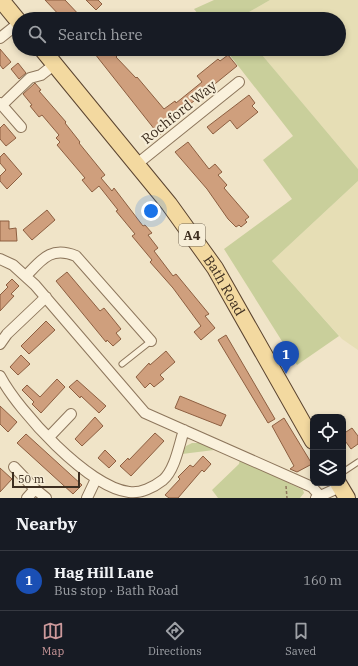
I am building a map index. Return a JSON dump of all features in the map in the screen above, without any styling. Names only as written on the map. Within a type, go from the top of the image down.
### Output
[{"type":"main road","points":[[5,1],[12,12]]},
{"type":"main road","name":"Bath Road","points":[[48,56],[180,218],[215,268],[310,436]]},
{"type":"street","points":[[0,38],[12,28]]},
{"type":"street","points":[[21,127],[1,104],[30,78],[41,75],[55,64]]},
{"type":"street","name":"Rochford Way","points":[[137,164],[239,82]]},
{"type":"street","points":[[26,276],[40,261],[54,253],[65,252],[76,256],[151,341]]},
{"type":"street","points":[[0,259],[13,265],[46,297],[145,412],[312,487],[318,497],[340,486]]},
{"type":"street","points":[[0,344],[7,334],[46,297]]},
{"type":"street","points":[[0,376],[5,386],[30,418],[49,437],[82,469],[112,488],[130,493],[150,494],[164,479],[173,464],[184,430]]},
{"type":"street","points":[[49,437],[71,414]]},
{"type":"street","points":[[14,467],[46,498]]},
{"type":"street","points":[[86,498],[96,479]]},
{"type":"street","points":[[27,498],[35,489]]},
{"type":"lane","points":[[122,364],[151,341]]},
{"type":"lane","points":[[346,479],[358,462]]},
{"type":"shaded area","points":[[270,0],[358,0],[358,169],[263,56],[346,56],[346,12],[249,12]]},
{"type":"shaded area","points":[[358,181],[358,350],[342,339],[272,261]]},
{"type":"green space","points":[[214,0],[270,0],[249,12],[196,12],[194,9]]},
{"type":"green space","points":[[230,56],[263,56],[358,169],[358,181],[272,261],[339,336],[297,365],[224,249],[292,199],[263,160],[293,136]]},
{"type":"green space","points":[[192,443],[201,443],[214,450],[182,454],[186,446]]},
{"type":"green space","points":[[240,459],[303,490],[304,493],[300,498],[218,498],[212,490],[239,464]]},
{"type":"building","points":[[45,0],[65,0],[76,12],[56,12]]},
{"type":"building","points":[[86,0],[98,0],[102,4],[96,10]]},
{"type":"building","points":[[0,49],[11,62],[3,69],[0,65]]},
{"type":"building","points":[[97,56],[117,56],[116,57],[136,78],[137,77],[164,109],[175,101],[176,103],[202,82],[197,76],[218,59],[220,61],[229,56],[237,66],[168,122],[171,126],[159,135]]},
{"type":"building","points":[[18,63],[26,73],[19,79],[11,69]]},
{"type":"building","points":[[35,83],[41,90],[39,91],[66,122],[65,123],[80,142],[79,143],[105,175],[101,178],[112,191],[114,188],[143,226],[145,225],[152,233],[148,235],[158,248],[154,251],[173,276],[176,274],[209,314],[205,316],[215,328],[201,340],[194,332],[201,326],[173,288],[150,262],[152,260],[132,236],[135,234],[116,211],[118,210],[99,186],[92,192],[82,180],[85,178],[57,145],[60,142],[56,138],[59,135],[42,115],[39,117],[30,106],[32,105],[23,94]]},
{"type":"building","points":[[249,95],[255,103],[252,106],[258,112],[237,129],[230,120],[213,134],[207,127]]},
{"type":"building","points":[[4,124],[16,138],[6,146],[0,139],[0,128]]},
{"type":"building","points":[[188,142],[209,169],[215,164],[222,172],[218,175],[227,185],[224,188],[249,217],[245,220],[247,222],[241,227],[239,225],[236,227],[228,219],[207,189],[175,152]]},
{"type":"building","points":[[4,153],[22,174],[7,189],[0,181],[0,176],[6,170],[0,163],[0,157]]},
{"type":"building","points":[[47,210],[55,220],[32,240],[23,230]]},
{"type":"building","points":[[0,221],[9,221],[9,229],[16,228],[17,241],[0,241]]},
{"type":"building","points":[[67,272],[100,311],[104,308],[121,329],[116,333],[121,339],[113,346],[107,340],[106,342],[56,281]]},
{"type":"building","points":[[12,279],[19,286],[11,294],[14,296],[0,311],[0,295],[8,287],[6,285]]},
{"type":"building","points":[[46,321],[55,330],[29,354],[21,346]]},
{"type":"building","points":[[226,335],[275,419],[268,423],[218,340]]},
{"type":"building","points":[[166,351],[175,362],[160,375],[164,379],[154,387],[150,383],[145,388],[136,377],[149,363],[150,365]]},
{"type":"building","points":[[21,355],[30,364],[18,375],[10,367]]},
{"type":"building","points":[[57,379],[65,387],[41,413],[32,404],[34,402],[22,390],[27,385],[40,397]]},
{"type":"building","points":[[77,380],[106,406],[99,413],[69,387]]},
{"type":"building","points":[[180,396],[226,415],[221,426],[175,408]]},
{"type":"building","points":[[0,406],[17,422],[8,432],[0,424]]},
{"type":"building","points":[[95,417],[103,426],[82,446],[75,439]]},
{"type":"building","points":[[284,418],[310,461],[310,465],[297,472],[290,469],[294,466],[272,426]]},
{"type":"building","points":[[352,428],[358,436],[358,444],[351,449],[346,442],[346,432]]},
{"type":"building","points":[[155,433],[164,441],[131,476],[120,466],[128,458],[129,460]]},
{"type":"building","points":[[26,434],[82,485],[73,494],[17,443]]},
{"type":"building","points":[[105,450],[116,461],[109,468],[98,458]]},
{"type":"building","points":[[203,456],[211,464],[204,472],[202,470],[178,498],[169,498],[165,495],[180,479],[178,477],[190,465],[193,467]]},
{"type":"building","points":[[0,468],[12,479],[0,492]]},
{"type":"place","name":"Hag Hill Lane","points":[[286,374]]}]
